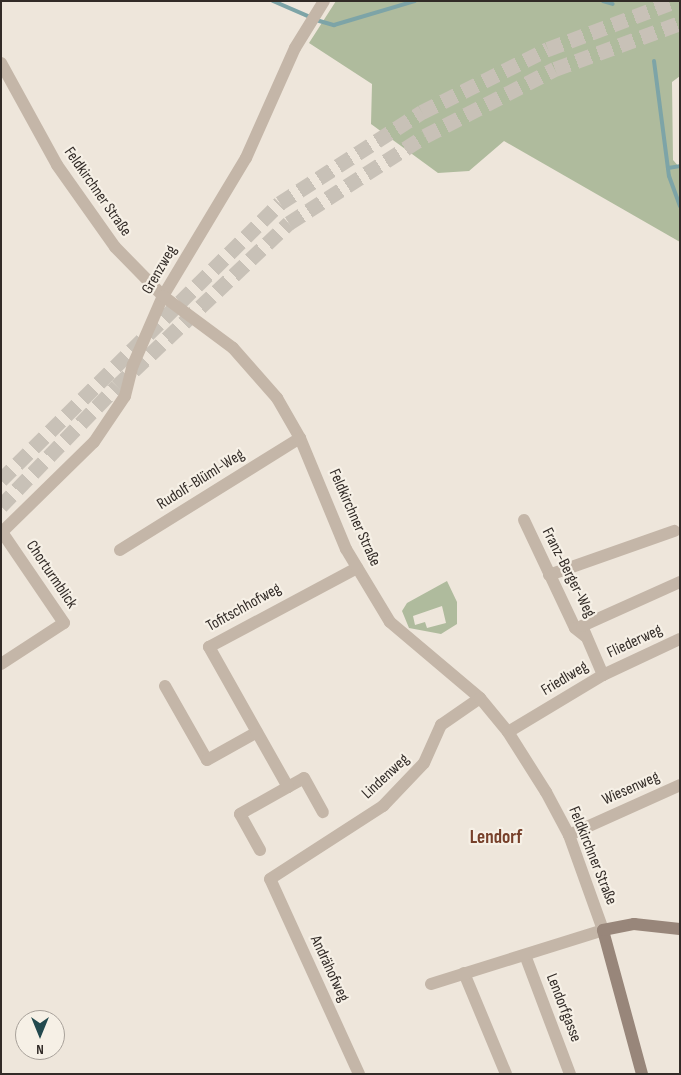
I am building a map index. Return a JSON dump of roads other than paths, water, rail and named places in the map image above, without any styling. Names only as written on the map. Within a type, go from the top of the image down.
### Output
[{"type":"main road","points":[[604,930],[634,924],[680,929]]},
{"type":"main road","name":"Feldkirchner Straße","points":[[604,930],[642,1074]]},
{"type":"street","name":"Grenzweg","points":[[2,533],[94,442],[125,396],[132,365],[163,296],[246,158],[306,30],[321,6]]},
{"type":"street","name":"Feldkirchner Straße","points":[[1,63],[89,213],[163,296],[216,333],[245,360],[277,398],[300,438],[358,568],[390,622],[480,698],[508,732],[569,835],[604,930]]},
{"type":"street","name":"Rudolf-Blüml-Weg","points":[[120,550],[300,438]]},
{"type":"street","name":"Franz-Berger-Weg","points":[[524,520],[575,628],[587,637]]},
{"type":"street","points":[[549,574],[674,531]]},
{"type":"street","name":"Chorturmblick","points":[[1,664],[64,623],[2,533]]},
{"type":"street","name":"Tofitschhofweg","points":[[288,787],[208,647],[358,568]]},
{"type":"street","name":"Friedlweg","points":[[508,732],[604,675],[582,626],[680,582]]},
{"type":"street","name":"Fliederweg","points":[[604,675],[680,638]]},
{"type":"street","points":[[165,686],[207,760],[258,732]]},
{"type":"street","name":"Lindenweg","points":[[270,878],[383,806],[424,763],[440,725],[480,698]]},
{"type":"street","points":[[260,850],[240,814],[304,778],[323,812]]},
{"type":"street","name":"Wiesenweg","points":[[569,835],[680,785]]},
{"type":"street","name":"Andrähofweg","points":[[270,878],[359,1074]]},
{"type":"street","points":[[431,984],[604,930]]},
{"type":"street","name":"Lendorfgasse","points":[[525,954],[570,1074]]},
{"type":"street","points":[[464,974],[506,1074]]},
{"type":"waterway","points":[[273,1],[310,17]]},
{"type":"waterway","points":[[316,20],[334,25],[415,1]]},
{"type":"waterway","points":[[603,1],[613,4]]},
{"type":"waterway","points":[[654,61],[669,176],[680,206]]},
{"type":"waterway","points":[[668,168],[680,166]]},
{"type":"tunnel","points":[[1,480],[280,203],[422,112],[548,49],[676,1]]},
{"type":"tunnel","points":[[1,506],[117,386],[289,223],[425,136],[555,69],[680,23]]},
{"type":"district","name":"Lendorf","points":[[496,838]]}]
